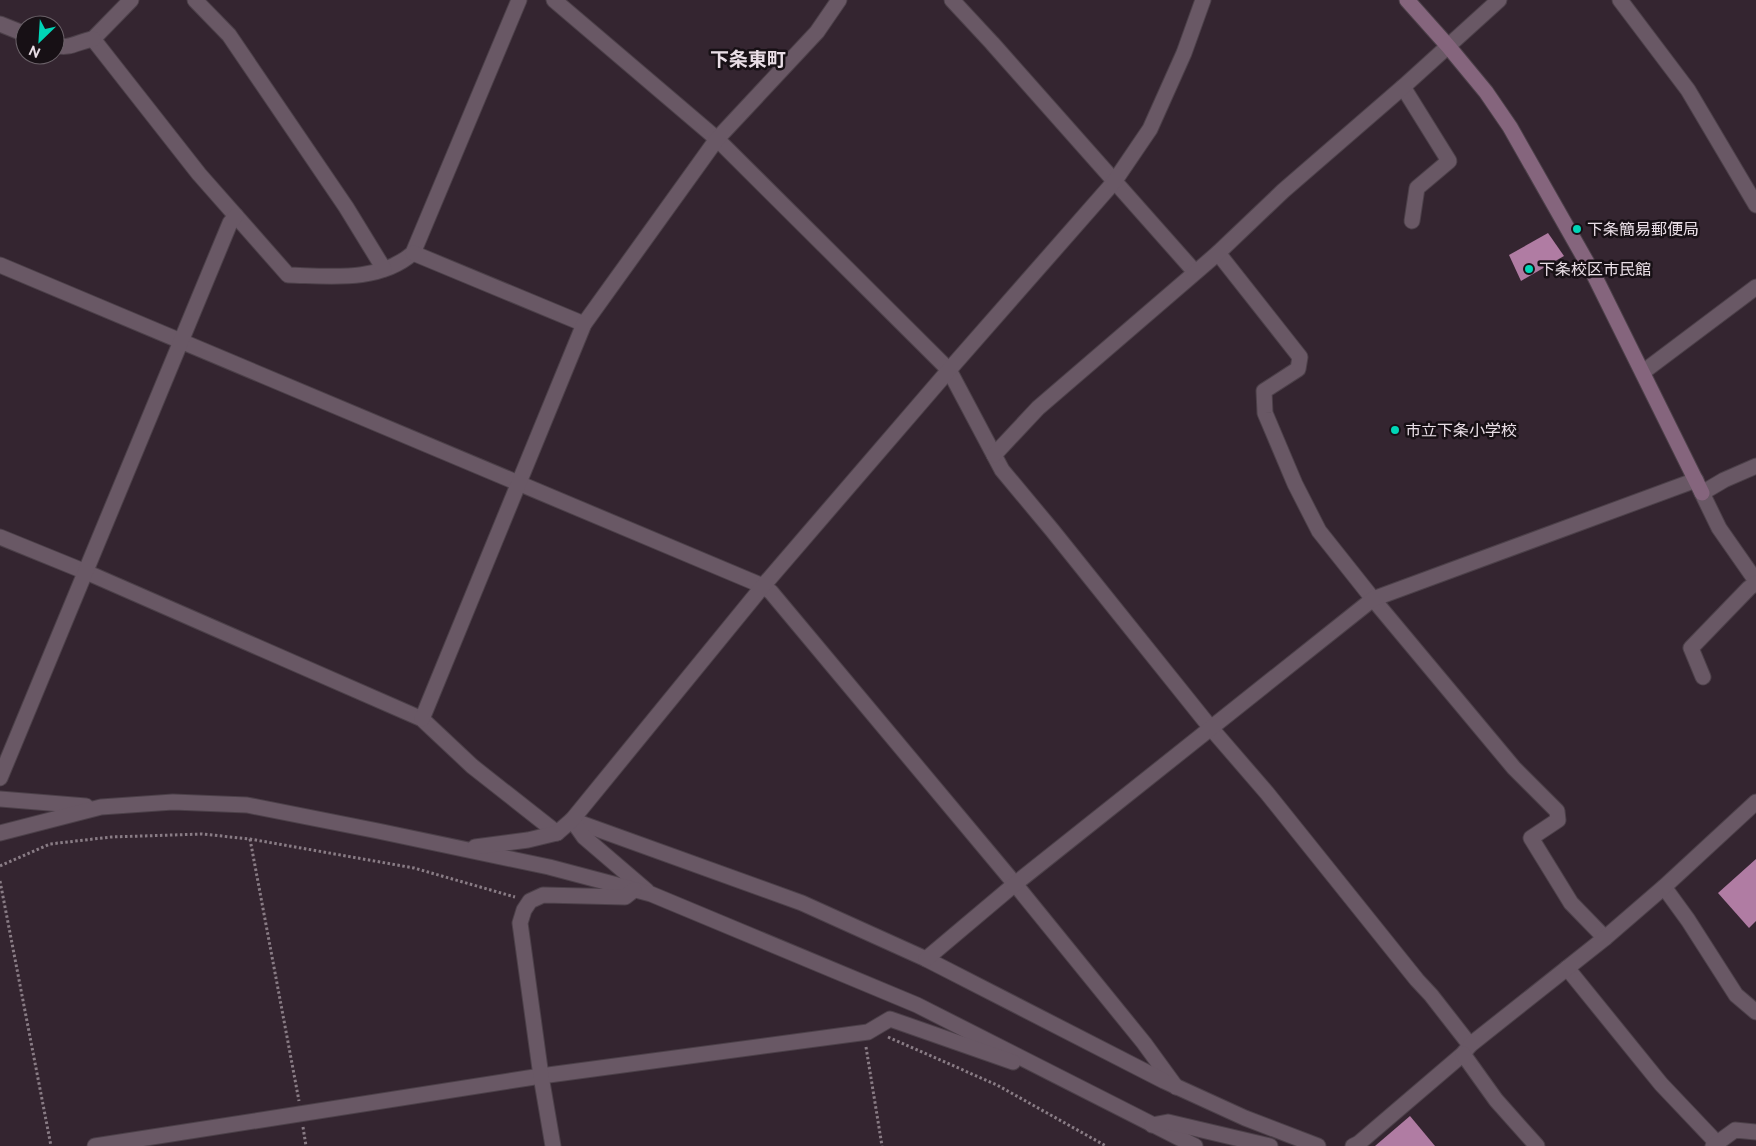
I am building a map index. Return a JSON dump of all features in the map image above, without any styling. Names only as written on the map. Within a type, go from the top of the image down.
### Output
[{"type":"street","points":[[65,46],[69,47],[83,40],[93,39],[131,0]]},
{"type":"street","points":[[195,0],[229,35],[346,207],[384,269]]},
{"type":"street","points":[[93,39],[199,174],[288,275],[355,276],[384,269],[407,259],[413,253],[519,0]]},
{"type":"street","points":[[554,0],[717,139],[949,370],[1002,470],[1210,727],[1273,801],[1431,995],[1496,1100],[1537,1146]]},
{"type":"street","points":[[422,719],[584,324],[717,139],[817,32],[839,0]]},
{"type":"street","points":[[952,0],[1195,272]]},
{"type":"street","points":[[465,849],[528,840],[557,833],[572,820],[764,586],[949,370],[1114,182],[1150,128],[1184,53],[1203,0]]},
{"type":"street","points":[[1407,0],[1486,92],[1510,127],[1594,275],[1719,528],[1756,582],[1691,648],[1703,677]]},
{"type":"street","points":[[1620,0],[1688,90],[1756,205]]},
{"type":"street","points":[[994,455],[1038,408],[1218,253],[1283,191],[1404,87],[1497,1]]},
{"type":"street","points":[[0,24],[15,30]]},
{"type":"street","points":[[1404,87],[1449,161],[1417,188],[1412,221]]},
{"type":"street","points":[[0,778],[230,223],[236,216]]},
{"type":"street","points":[[413,253],[584,324]]},
{"type":"street","points":[[1218,253],[1300,357],[1298,369],[1264,391],[1265,413],[1295,484],[1319,531],[1373,599],[1514,768],[1557,810],[1558,820],[1531,838],[1571,903],[1605,938]]},
{"type":"street","points":[[0,265],[764,586],[1015,884],[1144,1043],[1176,1086]]},
{"type":"street","points":[[1643,372],[1756,287]]},
{"type":"street","points":[[926,959],[1015,884],[1373,599],[1699,486],[1724,480],[1756,466]]},
{"type":"street","points":[[0,537],[86,572],[422,719],[472,766],[557,833]]},
{"type":"street","points":[[0,799],[101,807],[173,802],[247,805],[549,867],[651,894],[917,1005],[1195,1146]]},
{"type":"street","points":[[1353,1146],[1359,1144],[1466,1050],[1664,888],[1756,802]]},
{"type":"street","points":[[0,833],[101,807]]},
{"type":"street","points":[[572,820],[584,837],[651,894]]},
{"type":"street","points":[[572,820],[802,903],[926,959],[1176,1086],[1245,1118],[1318,1146]]},
{"type":"street","points":[[1664,888],[1688,920],[1736,995],[1756,1012]]},
{"type":"street","points":[[553,1146],[541,1076],[520,922],[524,910],[530,901],[543,895],[625,897],[634,890]]},
{"type":"street","points":[[1566,968],[1661,1084],[1714,1144],[1735,1130],[1756,1132]]},
{"type":"street","points":[[95,1146],[541,1076],[868,1032],[890,1020],[1008,1062],[1034,1065]]},
{"type":"street","points":[[1152,1125],[1168,1122],[1270,1146]]},
{"type":"path","points":[[0,866],[50,844],[111,837],[202,834],[250,838],[414,868],[530,901]]},
{"type":"path","points":[[250,838],[306,1146]]},
{"type":"path","points":[[0,881],[51,1146]]},
{"type":"path","points":[[882,1146],[865,1043],[868,1032],[892,1038],[997,1085],[1106,1146]]},
{"type":"building","name":"下条校区市民館","points":[[1548,233],[1564,256],[1521,281],[1509,255]]},
{"type":"building","points":[[1756,859],[1756,921],[1749,928],[1718,893]]},
{"type":"building","points":[[1410,1116],[1435,1146],[1375,1146]]},
{"type":"place","name":"下条簡易郵便局","points":[[1577,229]]},
{"type":"place","name":"下条校区市民館","points":[[1529,269]]},
{"type":"place","name":"市立下条小学校","points":[[1395,430]]},
{"type":"district","name":"下条東町","points":[[748,59]]}]
